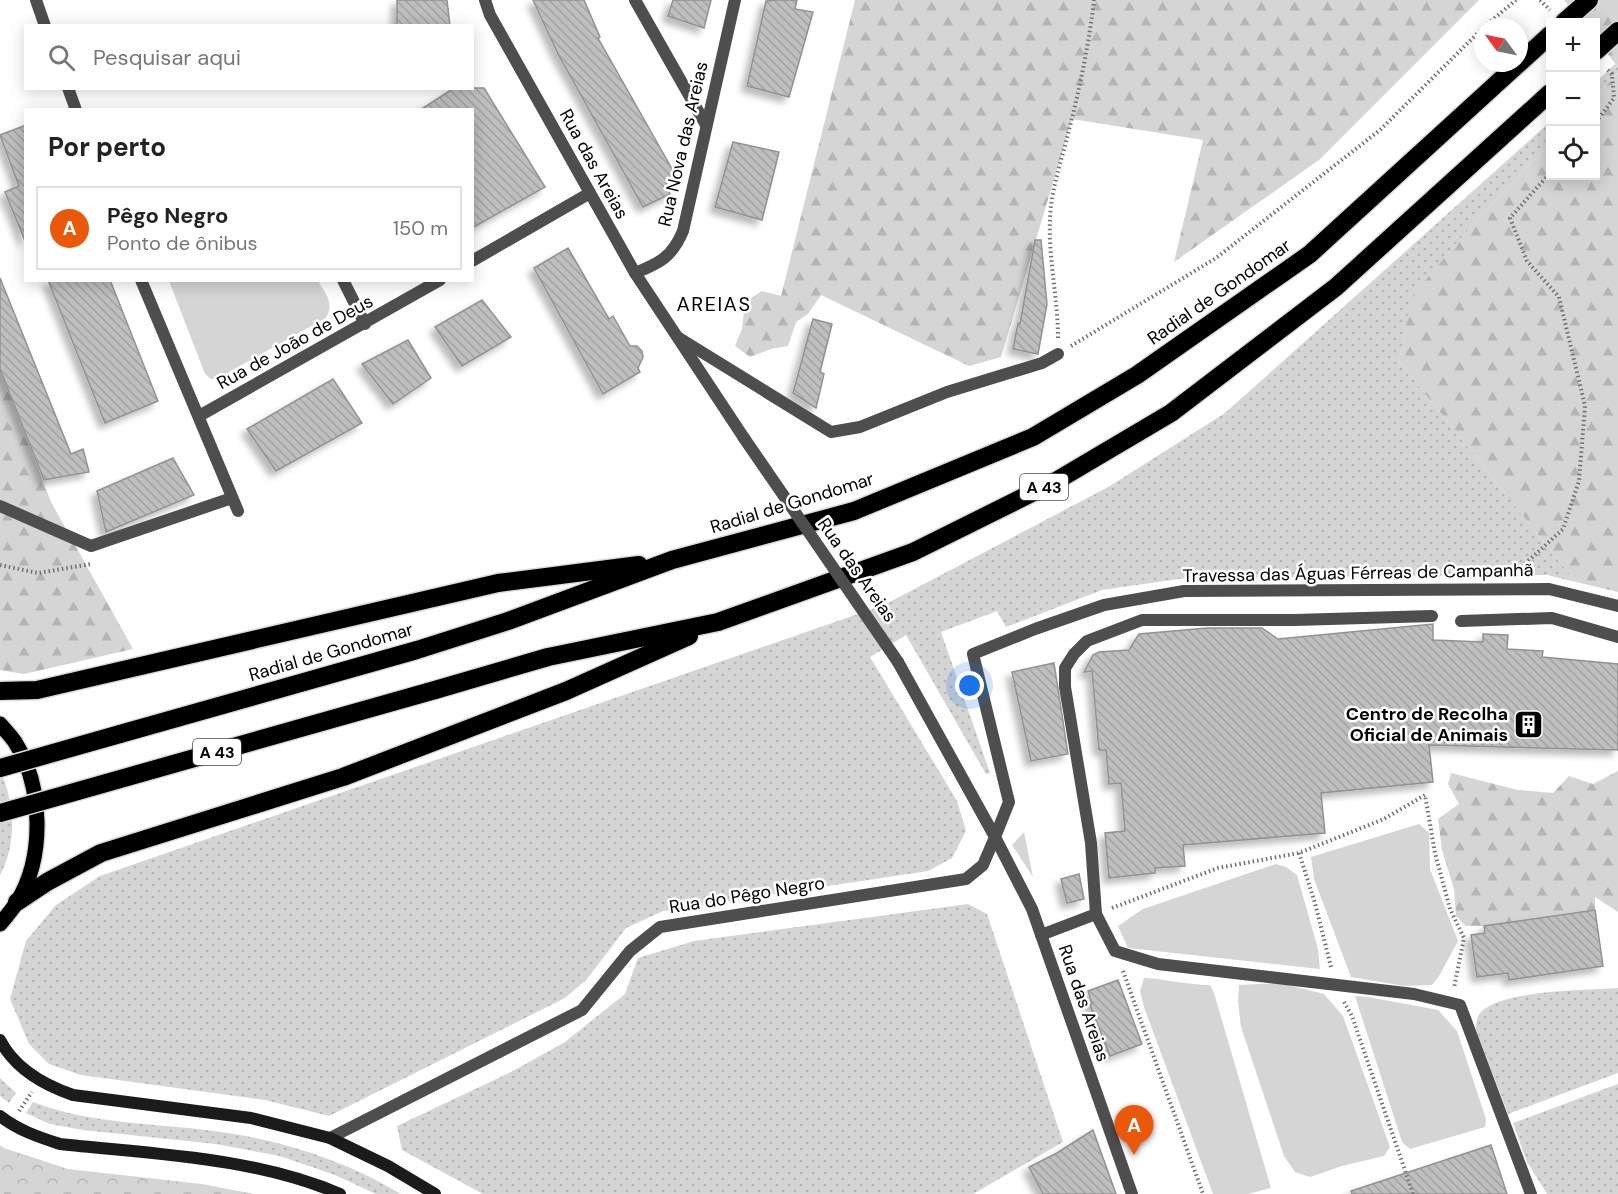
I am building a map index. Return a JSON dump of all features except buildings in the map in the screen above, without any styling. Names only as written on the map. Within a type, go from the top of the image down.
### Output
[{"type":"highway","points":[[1569,18],[1589,0]]},
{"type":"highway","points":[[1600,54],[1618,31]]},
{"type":"highway","name":"Radial de Gondomar","points":[[0,768],[417,650],[508,621],[672,560],[854,511],[1033,437],[1137,375],[1310,254],[1546,40]]},
{"type":"highway","name":"A 43","points":[[0,813],[548,657],[718,622],[913,552],[1056,482],[1171,413],[1335,287],[1546,98]]},
{"type":"highway","points":[[0,691],[37,690],[498,583],[672,560]]},
{"type":"highway","points":[[17,902],[48,882],[101,854],[343,777],[566,691],[718,622]]},
{"type":"main road","points":[[0,724],[15,742],[34,785],[38,832],[28,879],[17,902],[0,924]]},
{"type":"main road","points":[[0,1040],[20,1066],[51,1088],[73,1095],[251,1118],[330,1138],[387,1166],[435,1194]]},
{"type":"main road","points":[[0,1116],[33,1135],[60,1144],[243,1165],[310,1181],[340,1194]]},
{"type":"street","points":[[36,0],[44,24]]},
{"type":"street","name":"Rua das Areias","points":[[485,0],[490,15],[635,273],[744,438],[898,662],[995,837],[1032,909],[1132,1194]]},
{"type":"street","points":[[635,0],[706,125]]},
{"type":"street","name":"Rua Nova das Areias","points":[[635,273],[660,262],[676,248],[683,231],[735,0]]},
{"type":"street","points":[[69,90],[75,108]]},
{"type":"street","points":[[474,260],[590,193]]},
{"type":"street","points":[[142,282],[238,511]]},
{"type":"street","points":[[344,282],[365,324]]},
{"type":"street","name":"Rua de João de Deus","points":[[199,416],[437,282]]},
{"type":"street","points":[[679,338],[831,432],[860,427],[947,392],[1042,363],[1058,354]]},
{"type":"street","points":[[0,506],[91,546],[232,498]]},
{"type":"street","name":"Travessa das Águas Férreas de Campanhã","points":[[995,837],[1009,802],[973,654],[1035,629],[1104,605],[1184,591],[1549,589],[1618,606]]},
{"type":"street","points":[[1432,616],[1142,620],[1087,641],[1074,654],[1065,668],[1065,687],[1091,843],[1096,914],[1115,951],[1158,964],[1414,994],[1460,1005],[1532,1194]]},
{"type":"street","points":[[1461,621],[1552,618],[1618,638]]},
{"type":"street","name":"Rua do Pêgo Negro","points":[[330,1138],[582,1010],[630,951],[660,927],[966,879],[983,865],[995,837]]},
{"type":"street","points":[[1041,935],[1096,914]]},
{"type":"path","points":[[1058,354],[1058,316],[1050,252],[1051,204],[1074,108],[1094,0]]},
{"type":"path","points":[[1495,18],[1516,0]]},
{"type":"path","points":[[1058,354],[1216,258],[1380,130],[1474,38]]},
{"type":"path","points":[[1600,59],[1612,74],[1614,98],[1600,117]]},
{"type":"path","points":[[1498,589],[1563,529],[1579,481],[1585,406],[1559,297],[1527,261],[1510,218],[1546,178]]},
{"type":"path","points":[[1096,914],[1218,868],[1299,853],[1384,819],[1425,795],[1435,853],[1450,909],[1464,938],[1452,1003]]},
{"type":"path","points":[[1299,853],[1324,937],[1334,984],[1352,1016],[1413,1194]]},
{"type":"path","points":[[1115,951],[1203,1194]]},
{"type":"path","points":[[11,1124],[39,1081]]},
{"type":"green space","points":[[855,0],[1479,0],[1319,160],[1174,262],[1203,140],[1072,119],[1001,357],[969,366],[821,295],[808,314],[796,322],[788,346],[771,349],[750,357],[735,346],[742,329],[745,302],[762,291],[781,296]]},
{"type":"green space","points":[[1564,0],[1618,0],[1618,67],[1600,44],[1600,18],[1579,18]]},
{"type":"green space","points":[[1615,64],[1618,67],[1618,73],[1600,92],[1600,78]]},
{"type":"green space","points":[[1618,73],[1618,592],[1576,582],[1399,361],[1412,296],[1474,223],[1546,147],[1546,180],[1600,180],[1600,92]]},
{"type":"green space","points":[[1546,126],[1546,147],[1474,223],[1413,296],[1399,361],[1576,582],[1547,575],[1186,578],[1102,590],[1006,627],[997,611],[941,632],[990,773],[986,774],[906,635],[870,657],[957,801],[966,831],[952,858],[928,871],[663,911],[626,928],[587,979],[565,998],[329,1116],[265,1100],[81,1075],[49,1064],[29,1044],[10,999],[26,941],[56,905],[100,876],[884,605],[1110,486],[1225,413]]},
{"type":"green space","points":[[169,282],[319,282],[328,298],[330,308],[326,318],[218,378],[211,379],[205,374]]},
{"type":"green space","points":[[0,366],[51,502],[133,649],[24,674],[0,670]]},
{"type":"green space","points":[[0,771],[9,796],[12,823],[9,850],[0,875]]},
{"type":"green space","points":[[1618,771],[1618,912],[1595,897],[1595,910],[1484,926],[1466,926],[1456,916],[1454,889],[1442,850],[1438,819],[1459,804],[1448,784],[1451,773],[1518,790],[1553,793],[1569,776],[1593,784]]},
{"type":"green space","points":[[1419,824],[1429,833],[1430,869],[1458,941],[1432,985],[1404,986],[1351,977],[1314,879],[1311,857]]},
{"type":"green space","points":[[1024,832],[1033,877],[1012,845]]},
{"type":"green space","points":[[1276,864],[1286,867],[1297,875],[1318,949],[1320,969],[1128,948],[1118,926],[1143,909]]},
{"type":"green space","points":[[968,904],[987,914],[1063,1142],[973,1194],[483,1194],[402,1150],[397,1126],[511,1072],[565,1042],[625,994],[638,958],[694,941]]},
{"type":"green space","points":[[1144,978],[1210,985],[1271,1188],[1248,1194],[1213,1194],[1144,1007],[1140,991]]},
{"type":"green space","points":[[1280,983],[1324,994],[1343,1016],[1390,1147],[1384,1156],[1342,1166],[1310,1177],[1295,1172],[1284,1156],[1241,1027],[1238,1001],[1239,985]]},
{"type":"green space","points":[[1618,988],[1618,1073],[1508,1114],[1476,1030],[1477,1018],[1481,1012],[1507,999],[1525,995]]},
{"type":"green space","points":[[1355,996],[1438,1010],[1457,1031],[1486,1119],[1485,1127],[1410,1149],[1402,1142]]},
{"type":"green space","points":[[0,1078],[16,1093],[9,1103],[0,1096]]},
{"type":"green space","points":[[1618,1084],[1618,1194],[1547,1194],[1527,1162],[1513,1123]]},
{"type":"green space","points":[[33,1102],[55,1110],[102,1119],[221,1132],[292,1147],[337,1162],[401,1194],[376,1194],[335,1175],[280,1156],[216,1144],[83,1130],[50,1124],[26,1113]]},
{"type":"green space","points":[[0,1145],[68,1169],[202,1184],[254,1194],[0,1194]]},
{"type":"place","name":"Centro de Recolha Oficial de Animais","points":[[1529,724]]},
{"type":"place","name":"Pêgo Negro","points":[[1134,1155]]},
{"type":"district","name":"AREIAS","points":[[714,304]]}]
